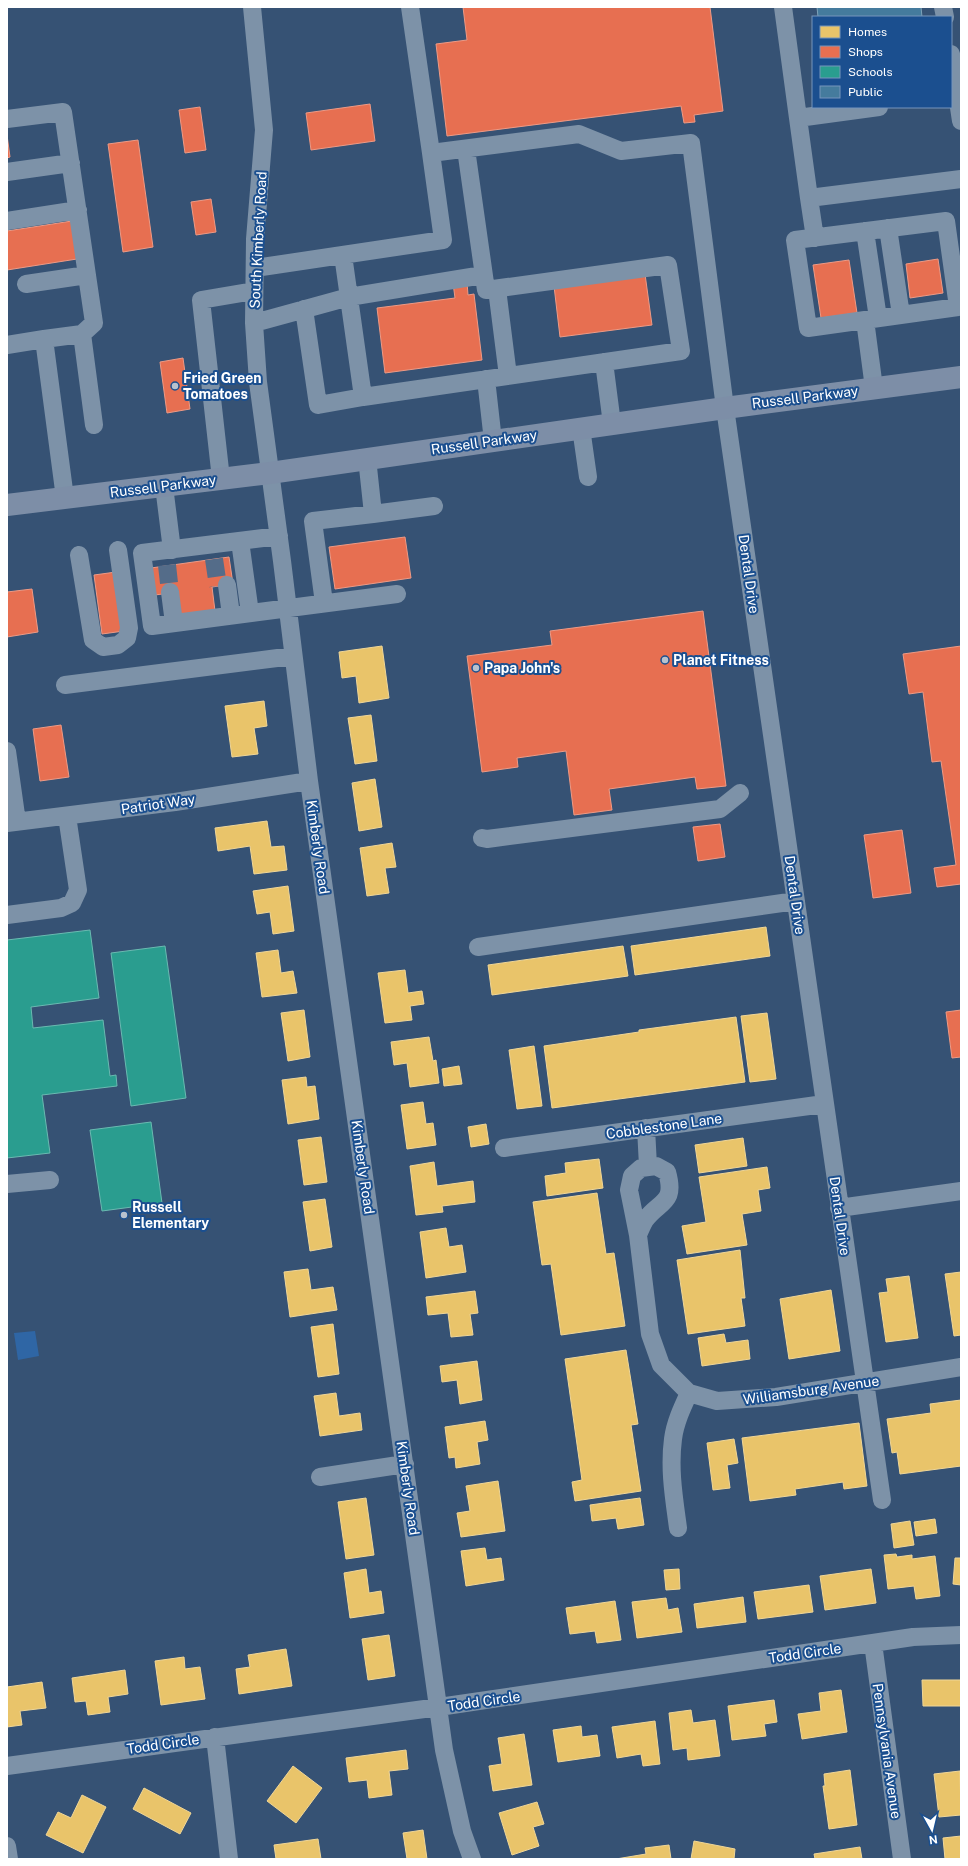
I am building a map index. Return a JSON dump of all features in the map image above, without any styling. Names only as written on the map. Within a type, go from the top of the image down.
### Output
[{"type":"main road","name":"Russell Parkway","points":[[7,505],[270,473],[581,428],[961,377]]},
{"type":"street","name":"South Kimberly Road","points":[[252,7],[264,130],[255,239],[254,323],[258,382],[270,473]]},
{"type":"street","points":[[255,268],[443,240],[410,7]]},
{"type":"street","points":[[783,7],[815,238]]},
{"type":"street","points":[[952,68],[954,96],[961,121]]},
{"type":"street","points":[[798,118],[872,108]]},
{"type":"street","points":[[7,119],[64,112],[94,323],[82,334],[7,344]]},
{"type":"street","name":"Dental Drive","points":[[466,149],[579,134],[621,151],[691,143],[726,408],[824,1104],[882,1500]]},
{"type":"street","points":[[304,309],[318,405],[363,397],[681,351],[668,265],[486,290],[466,149],[431,154]]},
{"type":"street","points":[[7,172],[71,163]]},
{"type":"street","points":[[809,198],[961,179]]},
{"type":"street","points":[[7,221],[78,210]]},
{"type":"street","points":[[946,221],[960,307],[808,328],[796,240],[865,231],[946,221]]},
{"type":"street","points":[[888,228],[901,315]]},
{"type":"street","points":[[865,231],[872,319],[874,388]]},
{"type":"street","points":[[343,255],[363,397]]},
{"type":"street","points":[[26,284],[87,275]]},
{"type":"street","points":[[254,323],[349,297],[483,275]]},
{"type":"street","points":[[497,289],[508,376]]},
{"type":"street","points":[[221,479],[201,300],[254,291]]},
{"type":"street","points":[[82,334],[94,425]]},
{"type":"street","points":[[44,339],[65,498]]},
{"type":"street","points":[[604,362],[612,424]]},
{"type":"street","points":[[486,379],[493,441]]},
{"type":"street","points":[[581,428],[588,477]]},
{"type":"street","points":[[367,458],[373,514]]},
{"type":"street","name":"Kimberly Road","points":[[270,473],[309,781],[444,1750],[460,1824],[472,1859]]},
{"type":"street","points":[[164,486],[160,556],[152,626],[397,594]]},
{"type":"street","points":[[324,603],[313,522],[434,506]]},
{"type":"street","points":[[79,555],[93,640],[103,647],[118,645],[128,638],[129,628],[121,549],[160,556],[218,551],[240,541],[279,536]]},
{"type":"street","points":[[240,541],[250,613]]},
{"type":"street","points":[[222,585],[226,616]]},
{"type":"street","points":[[165,593],[170,624]]},
{"type":"street","points":[[65,685],[293,656]]},
{"type":"street","points":[[7,751],[12,823]]},
{"type":"street","name":"Patriot Way","points":[[12,823],[175,802],[309,781]]},
{"type":"street","points":[[482,838],[487,839],[720,809],[740,793]]},
{"type":"street","points":[[7,915],[60,908],[72,903],[78,890],[67,816]]},
{"type":"street","points":[[478,946],[796,901]]},
{"type":"street","name":"Cobblestone Lane","points":[[504,1148],[824,1104]]},
{"type":"street","points":[[646,1128],[648,1166]]},
{"type":"street","points":[[638,1235],[645,1220],[667,1200],[671,1185],[667,1172],[656,1166],[641,1168],[632,1176],[629,1190],[638,1235],[650,1334],[661,1365],[689,1393],[679,1416],[673,1438],[671,1474],[678,1528]]},
{"type":"street","points":[[7,1184],[50,1180]]},
{"type":"street","points":[[839,1208],[961,1191]]},
{"type":"street","name":"Williamsburg Avenue","points":[[689,1393],[717,1400],[749,1400],[961,1367]]},
{"type":"street","points":[[320,1477],[405,1464]]},
{"type":"street","name":"Todd Circle","points":[[7,1766],[439,1707],[913,1637],[961,1634]]},
{"type":"street","name":"Pennsylvania Avenue","points":[[873,1643],[902,1859]]},
{"type":"street","points":[[214,1737],[229,1859]]},
{"type":"street","points":[[7,1846],[9,1859]]},
{"type":"shaded area","points":[[35,1331],[39,1356],[18,1360],[14,1333]]},
{"type":"building: Homes","points":[[382,646],[389,698],[359,703],[356,676],[342,678],[339,652]]},
{"type":"building: Homes","points":[[264,701],[267,726],[254,728],[258,754],[232,757],[225,706]]},
{"type":"building: Homes","points":[[371,715],[377,761],[355,764],[348,718]]},
{"type":"building: Homes","points":[[375,779],[382,827],[359,831],[352,783]]},
{"type":"building: Homes","points":[[267,821],[271,847],[284,846],[287,870],[254,874],[250,846],[218,851],[215,828]]},
{"type":"building: Homes","points":[[392,843],[396,867],[385,868],[389,893],[367,896],[360,848]]},
{"type":"building: Homes","points":[[288,886],[294,931],[273,934],[270,912],[257,914],[253,891]]},
{"type":"building: Homes","points":[[766,927],[770,956],[635,975],[631,946]]},
{"type":"building: Homes","points":[[623,946],[628,976],[492,995],[488,965]]},
{"type":"building: Homes","points":[[278,950],[281,973],[293,971],[297,993],[262,997],[256,953]]},
{"type":"building: Homes","points":[[405,970],[408,993],[422,991],[424,1004],[410,1006],[412,1020],[385,1023],[378,973]]},
{"type":"building: Homes","points":[[304,1010],[310,1057],[288,1061],[281,1013]]},
{"type":"building: Homes","points":[[767,1013],[776,1079],[750,1082],[741,1016]]},
{"type":"building: Homes","points":[[736,1017],[745,1082],[552,1108],[544,1046],[639,1032],[639,1030]]},
{"type":"building: Homes","points":[[429,1037],[433,1061],[436,1060],[439,1083],[410,1087],[407,1063],[394,1065],[391,1042]]},
{"type":"building: Homes","points":[[534,1046],[542,1106],[517,1109],[509,1050]]},
{"type":"building: Homes","points":[[459,1066],[462,1084],[444,1086],[442,1069]]},
{"type":"building: Homes","points":[[306,1077],[307,1087],[315,1086],[319,1119],[288,1124],[282,1080]]},
{"type":"building: Homes","points":[[423,1102],[426,1124],[433,1123],[436,1145],[407,1149],[401,1105]]},
{"type":"building: Homes","points":[[486,1124],[489,1144],[471,1147],[468,1127]]},
{"type":"building: Homes","points":[[321,1137],[327,1182],[304,1185],[298,1140]]},
{"type":"building: Homes","points":[[743,1138],[747,1166],[699,1173],[695,1145]]},
{"type":"building: Homes","points":[[599,1159],[603,1188],[547,1196],[545,1176],[566,1173],[565,1163]]},
{"type":"building: Homes","points":[[434,1162],[437,1186],[473,1181],[475,1202],[442,1206],[443,1212],[416,1215],[410,1166]]},
{"type":"building: Homes","points":[[767,1167],[770,1188],[758,1190],[761,1211],[742,1214],[747,1245],[687,1254],[682,1226],[706,1222],[699,1177]]},
{"type":"building: Homes","points":[[597,1193],[606,1254],[614,1253],[625,1326],[561,1335],[551,1264],[542,1265],[533,1202]]},
{"type":"building: Homes","points":[[325,1199],[332,1247],[310,1251],[303,1202]]},
{"type":"building: Homes","points":[[446,1228],[449,1247],[462,1245],[466,1272],[426,1278],[420,1232]]},
{"type":"building: Homes","points":[[740,1250],[745,1298],[741,1298],[745,1326],[688,1334],[677,1260]]},
{"type":"building: Homes","points":[[308,1269],[311,1290],[333,1287],[337,1310],[290,1317],[284,1272]]},
{"type":"building: Homes","points":[[961,1272],[961,1335],[954,1336],[945,1274]]},
{"type":"building: Homes","points":[[909,1276],[918,1338],[886,1342],[879,1293],[888,1292],[886,1279]]},
{"type":"building: Homes","points":[[831,1290],[840,1351],[789,1359],[780,1299]]},
{"type":"building: Homes","points":[[475,1291],[478,1313],[470,1314],[473,1335],[451,1337],[448,1313],[428,1315],[426,1297]]},
{"type":"building: Homes","points":[[333,1324],[339,1374],[318,1377],[311,1327]]},
{"type":"building: Homes","points":[[724,1334],[726,1343],[748,1340],[750,1359],[702,1366],[698,1338]]},
{"type":"building: Homes","points":[[626,1350],[638,1424],[631,1425],[641,1491],[575,1501],[572,1482],[582,1480],[565,1359]]},
{"type":"building: Homes","points":[[477,1361],[482,1400],[460,1404],[457,1380],[442,1382],[440,1366]]},
{"type":"building: Homes","points":[[336,1393],[339,1416],[360,1413],[362,1430],[320,1436],[314,1396]]},
{"type":"building: Homes","points":[[961,1400],[961,1466],[900,1474],[897,1452],[892,1453],[887,1419],[931,1413],[930,1404]]},
{"type":"building: Homes","points":[[485,1421],[488,1440],[477,1442],[480,1464],[456,1468],[455,1457],[449,1458],[445,1427]]},
{"type":"building: Homes","points":[[859,1423],[867,1486],[844,1489],[843,1482],[795,1489],[796,1495],[750,1501],[742,1438]]},
{"type":"building: Homes","points":[[734,1439],[738,1463],[727,1465],[730,1488],[713,1490],[707,1443]]},
{"type":"building: Homes","points":[[498,1481],[505,1531],[461,1537],[457,1513],[470,1511],[466,1486]]},
{"type":"building: Homes","points":[[366,1498],[374,1555],[346,1559],[338,1502]]},
{"type":"building: Homes","points":[[640,1498],[644,1525],[618,1529],[616,1518],[592,1521],[590,1505]]},
{"type":"building: Homes","points":[[935,1519],[937,1533],[916,1536],[914,1522]]},
{"type":"building: Homes","points":[[910,1521],[914,1545],[894,1548],[891,1524]]},
{"type":"building: Homes","points":[[485,1548],[487,1560],[501,1558],[504,1580],[466,1586],[461,1551]]},
{"type":"building: Homes","points":[[896,1554],[897,1557],[912,1555],[912,1559],[935,1556],[940,1596],[916,1599],[914,1586],[888,1589],[884,1555]]},
{"type":"building: Homes","points":[[955,1558],[961,1558],[961,1585],[953,1584]]},
{"type":"building: Homes","points":[[366,1569],[369,1593],[381,1591],[384,1613],[350,1618],[344,1573]]},
{"type":"building: Homes","points":[[679,1569],[680,1589],[666,1590],[664,1570]]},
{"type":"building: Homes","points":[[871,1569],[876,1603],[825,1610],[820,1576]]},
{"type":"building: Homes","points":[[809,1585],[813,1612],[758,1619],[754,1592]]},
{"type":"building: Homes","points":[[743,1597],[746,1622],[697,1628],[694,1604]]},
{"type":"building: Homes","points":[[666,1598],[668,1610],[678,1608],[682,1632],[637,1638],[632,1602]]},
{"type":"building: Homes","points":[[615,1601],[621,1640],[597,1643],[595,1631],[570,1634],[566,1608]]},
{"type":"building: Homes","points":[[389,1635],[395,1676],[368,1680],[362,1639]]},
{"type":"building: Homes","points":[[286,1649],[292,1686],[239,1694],[236,1669],[250,1667],[248,1655]]},
{"type":"building: Homes","points":[[184,1657],[185,1669],[200,1667],[205,1699],[161,1705],[155,1661]]},
{"type":"building: Homes","points":[[125,1670],[128,1694],[108,1697],[110,1712],[88,1715],[86,1701],[75,1702],[72,1678]]},
{"type":"building: Homes","points":[[922,1680],[961,1680],[961,1706],[923,1706]]},
{"type":"building: Homes","points":[[42,1682],[46,1708],[20,1711],[22,1725],[7,1727],[7,1687]]},
{"type":"building: Homes","points":[[841,1690],[847,1732],[802,1739],[798,1714],[821,1711],[819,1693]]},
{"type":"building: Homes","points":[[774,1700],[777,1722],[764,1724],[766,1736],[732,1740],[728,1706]]},
{"type":"building: Homes","points":[[691,1710],[693,1723],[715,1720],[720,1756],[688,1760],[687,1748],[673,1750],[669,1713]]},
{"type":"building: Homes","points":[[655,1721],[660,1764],[643,1766],[641,1754],[617,1758],[612,1727]]},
{"type":"building: Homes","points":[[581,1726],[582,1737],[597,1735],[600,1756],[558,1762],[553,1730]]},
{"type":"building: Homes","points":[[524,1734],[532,1785],[493,1791],[489,1766],[502,1764],[498,1738]]},
{"type":"building: Homes","points":[[406,1750],[408,1769],[389,1771],[392,1795],[369,1798],[367,1780],[349,1782],[346,1758]]},
{"type":"building: Homes","points":[[293,1766],[322,1788],[296,1823],[267,1801]]},
{"type":"building: Homes","points":[[850,1770],[857,1825],[829,1829],[823,1786],[825,1786],[824,1774]]},
{"type":"building: Homes","points":[[960,1771],[961,1815],[939,1817],[934,1774]]},
{"type":"building: Homes","points":[[144,1788],[191,1813],[180,1834],[133,1809]]},
{"type":"building: Homes","points":[[82,1795],[106,1807],[83,1853],[46,1835],[58,1812],[71,1818]]},
{"type":"building: Homes","points":[[537,1802],[544,1824],[533,1827],[539,1846],[512,1855],[499,1813]]},
{"type":"building: Homes","points":[[423,1830],[427,1859],[407,1859],[403,1833]]},
{"type":"building: Homes","points":[[961,1836],[961,1859],[945,1859],[943,1838]]},
{"type":"building: Homes","points":[[318,1839],[321,1859],[276,1859],[274,1845]]},
{"type":"building: Homes","points":[[694,1841],[735,1849],[734,1859],[691,1859]]},
{"type":"building: Homes","points":[[669,1845],[671,1859],[616,1859],[646,1854],[645,1848]]},
{"type":"building: Homes","points":[[860,1847],[862,1859],[815,1859],[814,1854]]},
{"type":"building: Shops","points":[[463,7],[710,7],[723,111],[694,115],[695,122],[684,123],[681,106],[447,136],[436,44],[467,40]]},
{"type":"building: Shops","points":[[370,104],[375,141],[311,150],[306,113]]},
{"type":"building: Shops","points":[[200,107],[206,150],[185,153],[179,110]]},
{"type":"building: Shops","points":[[7,135],[10,157],[7,158]]},
{"type":"building: Shops","points":[[138,140],[153,247],[123,252],[108,144]]},
{"type":"building: Shops","points":[[211,199],[216,232],[196,235],[191,202]]},
{"type":"building: Shops","points":[[72,221],[77,259],[7,270],[7,231]]},
{"type":"building: Shops","points":[[938,259],[943,293],[910,298],[906,264]]},
{"type":"building: Shops","points":[[849,260],[857,313],[821,318],[813,265]]},
{"type":"building: Shops","points":[[645,274],[652,325],[560,337],[554,286]]},
{"type":"building: Shops","points":[[467,282],[468,295],[474,294],[482,360],[385,373],[377,308],[455,298],[453,283]]},
{"type":"building: Shops","name":"Fried Green Tomatoes","points":[[183,358],[190,409],[167,413],[160,362]]},
{"type":"building: Shops","points":[[405,537],[411,578],[335,589],[329,547]]},
{"type":"building: Shops","points":[[229,557],[233,584],[212,587],[215,611],[180,615],[177,592],[155,595],[151,568]]},
{"type":"building: Shops","points":[[116,572],[124,631],[102,634],[94,575]]},
{"type":"building: Shops","points":[[32,589],[38,632],[7,637],[7,592]]},
{"type":"building: Shops","points":[[703,611],[726,786],[697,789],[695,777],[609,789],[612,810],[574,815],[566,751],[517,758],[518,767],[482,772],[467,656],[552,645],[550,631]]},
{"type":"building: Shops","points":[[961,646],[961,884],[937,887],[934,868],[956,865],[941,761],[932,762],[923,692],[909,694],[903,654]]},
{"type":"building: Shops","points":[[61,725],[69,777],[40,781],[33,729]]},
{"type":"building: Shops","points":[[720,824],[725,857],[698,861],[693,827]]},
{"type":"building: Shops","points":[[902,830],[911,893],[873,898],[864,835]]},
{"type":"building: Shops","points":[[961,1010],[961,1057],[952,1058],[946,1012]]},
{"type":"building: Schools","points":[[90,930],[99,998],[31,1007],[33,1028],[103,1020],[110,1076],[116,1075],[117,1086],[42,1095],[50,1153],[7,1158],[7,940]]},
{"type":"building: Schools","points":[[165,946],[186,1098],[131,1106],[111,953]]},
{"type":"building: Schools","points":[[151,1122],[162,1203],[102,1211],[90,1130]]},
{"type":"building: Public","points":[[817,7],[921,7],[922,16],[818,16]]},
{"type":"tunnel","points":[[214,559],[218,586]]},
{"type":"tunnel","points":[[167,565],[170,592]]},
{"type":"place","name":"Fried Green Tomatoes","points":[[175,386]]},
{"type":"place","name":"Planet Fitness","points":[[665,660]]},
{"type":"place","name":"Papa John's","points":[[476,668]]},
{"type":"place","name":"Russell Elementary","points":[[124,1215]]}]
